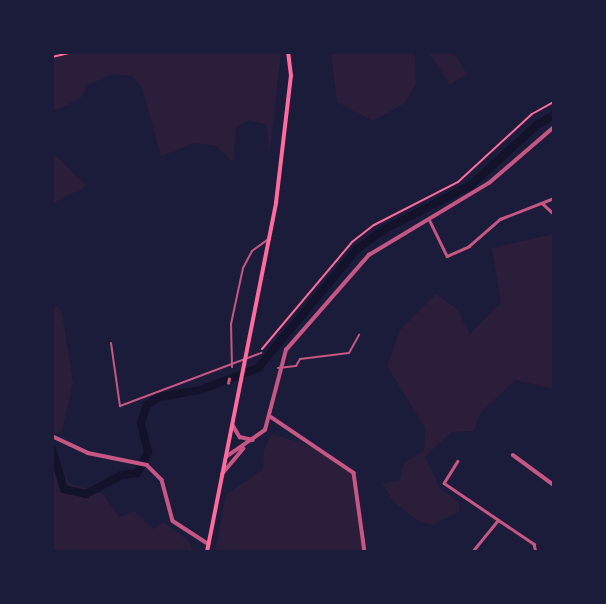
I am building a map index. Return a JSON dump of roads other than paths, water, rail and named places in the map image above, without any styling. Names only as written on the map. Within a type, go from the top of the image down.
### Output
[{"type":"main road","points":[[207,551],[269,240],[291,76],[288,52]]},
{"type":"street","points":[[226,457],[256,440],[270,416],[278,368],[294,338],[369,255],[489,183],[554,127]]},
{"type":"street","points":[[430,220],[447,256],[469,246],[500,219],[554,198]]},
{"type":"street","points":[[542,203],[554,214]]},
{"type":"street","points":[[270,416],[354,473],[365,551]]},
{"type":"street","points":[[233,425],[240,437],[256,440]]},
{"type":"street","points":[[52,436],[88,453],[127,458],[147,465],[162,481],[173,521],[208,543]]},
{"type":"street","points":[[222,474],[243,449]]},
{"type":"street","points":[[513,455],[554,485]]},
{"type":"street","points":[[458,461],[444,483],[534,544],[536,551]]},
{"type":"street","points":[[472,551],[498,520]]},
{"type":"lane","points":[[232,368],[231,324],[243,268],[252,251],[269,240]]},
{"type":"lane","points":[[278,368],[296,366],[300,359],[349,353],[359,335]]},
{"type":"lane","points":[[111,343],[120,406],[232,368],[261,352]]},
{"type":"waterway","points":[[52,449],[64,489],[86,494],[121,475],[137,473],[148,452],[141,423],[147,405],[159,397],[200,390],[258,368],[357,249],[383,230],[471,185],[538,124],[554,115]]}]
